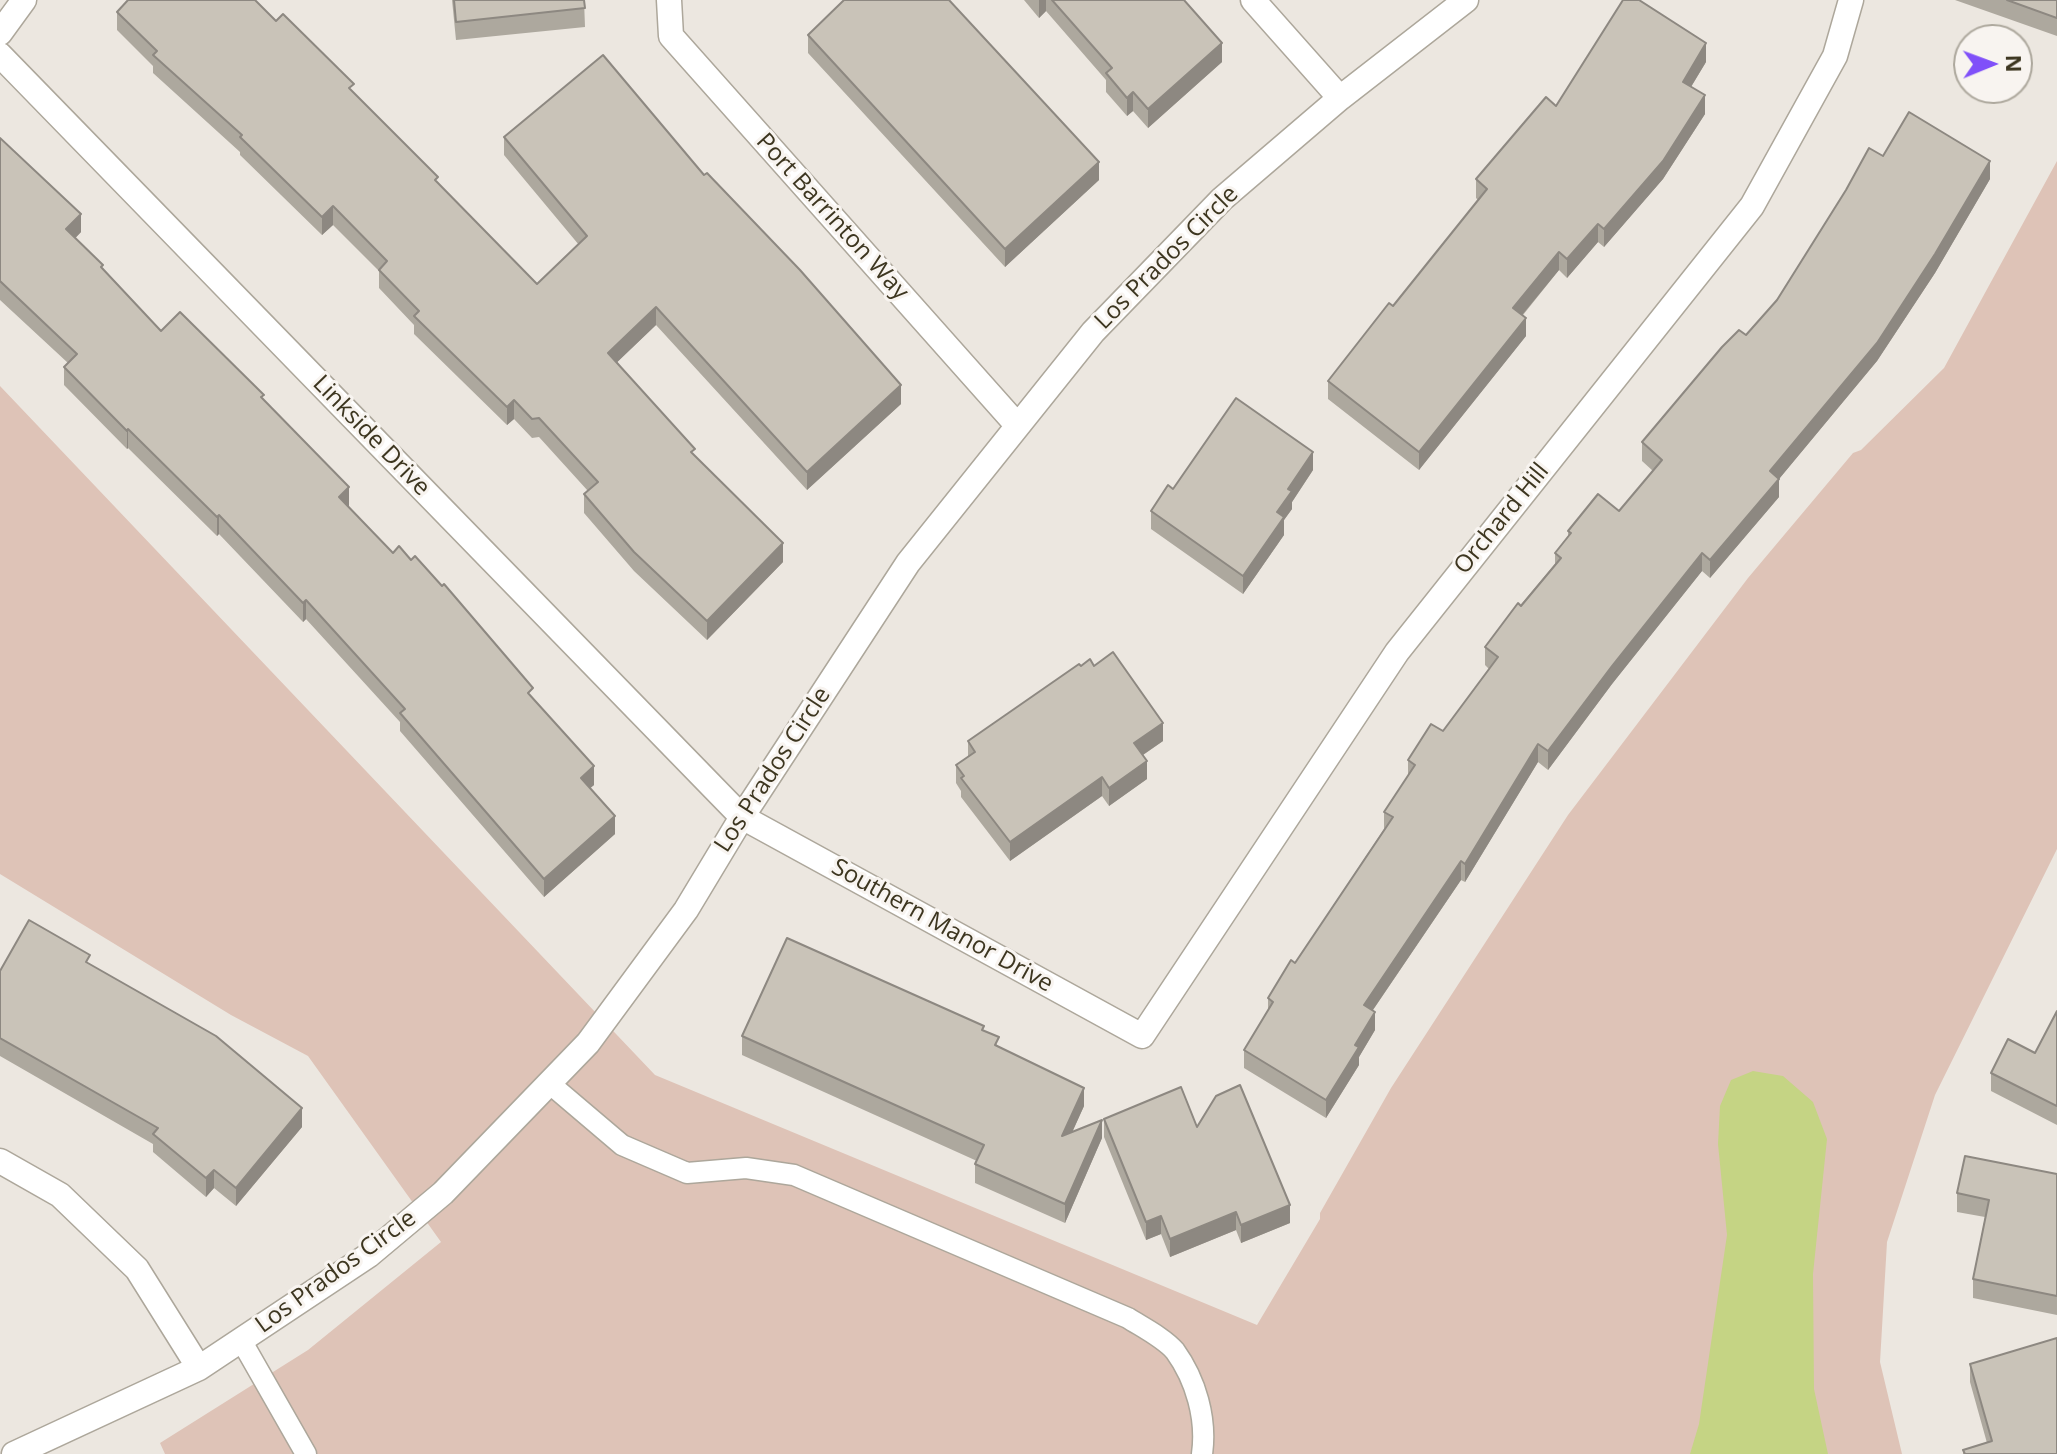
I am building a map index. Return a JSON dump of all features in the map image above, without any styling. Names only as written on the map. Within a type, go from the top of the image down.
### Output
[{"type":"street","points":[[0,33],[24,0]]},
{"type":"street","name":"Port Barrinton Way","points":[[669,0],[671,36],[1017,425]]},
{"type":"street","points":[[1253,0],[1340,98]]},
{"type":"street","name":"Los Prados Circle","points":[[14,1454],[199,1368],[369,1255],[443,1193],[588,1043],[686,910],[742,817],[908,563],[1093,332],[1222,199],[1340,98],[1466,0]]},
{"type":"street","name":"Orchard Hill","points":[[1142,1036],[1397,652],[1752,206],[1835,56],[1851,0]]},
{"type":"street","name":"Linkside Drive","points":[[0,55],[742,817]]},
{"type":"street","name":"Southern Manor Drive","points":[[742,817],[1142,1036]]},
{"type":"street","points":[[0,1161],[60,1195],[137,1269],[199,1368]]},
{"type":"lane","points":[[549,1083],[622,1145],[687,1173],[746,1168],[794,1175],[1128,1318],[1173,1349],[1195,1388],[1205,1435],[1202,1454]]},
{"type":"lane","points":[[241,1340],[306,1454]]},
{"type":"shaded area","points":[[2057,161],[2057,849],[1935,1095],[1887,1242],[1880,1362],[1902,1454],[165,1454],[160,1443],[308,1350],[441,1242],[308,1056],[231,1015],[0,874],[0,386],[655,1075],[1257,1325],[1320,1219],[1320,1213],[1391,1088],[1568,815],[1748,578],[1853,453],[1861,450],[1944,368]]},
{"type":"shaded area","points":[[1753,1071],[1783,1076],[1813,1102],[1827,1139],[1813,1274],[1814,1389],[1828,1454],[1690,1454],[1699,1424],[1727,1235],[1718,1144],[1720,1106],[1731,1080]]},
{"type":"building","points":[[128,0],[255,0],[276,21],[283,14],[354,84],[349,88],[438,177],[435,180],[537,284],[587,236],[504,137],[603,55],[704,175],[707,173],[800,270],[901,385],[807,472],[656,307],[608,353],[695,449],[691,452],[783,543],[707,621],[634,552],[584,494],[598,482],[539,418],[532,419],[514,400],[507,407],[414,316],[419,311],[379,270],[387,261],[333,206],[322,217],[240,137],[242,135],[153,55],[157,51],[117,12]]},
{"type":"building","points":[[454,0],[584,0],[585,8],[456,22]]},
{"type":"building","points":[[844,0],[949,0],[1099,162],[1005,249],[808,35]]},
{"type":"building","points":[[1052,0],[1184,0],[1222,43],[1148,109],[1133,92],[1127,98],[1106,73],[1112,68]]},
{"type":"building","points":[[1623,0],[1639,0],[1706,43],[1683,82],[1705,95],[1663,161],[1604,229],[1598,224],[1567,259],[1559,252],[1513,308],[1526,318],[1419,452],[1328,381],[1389,303],[1393,306],[1487,189],[1476,179],[1546,97],[1556,106]]},
{"type":"building","points":[[2007,0],[2057,0],[2057,18]]},
{"type":"building","points":[[1909,112],[1990,161],[1877,343],[1770,471],[1779,479],[1710,560],[1702,553],[1548,751],[1538,744],[1465,864],[1461,861],[1364,1005],[1375,1012],[1355,1045],[1359,1047],[1326,1100],[1244,1050],[1273,1002],[1268,998],[1291,960],[1295,963],[1393,817],[1384,812],[1415,765],[1408,760],[1431,724],[1443,731],[1498,657],[1485,647],[1518,603],[1521,606],[1561,558],[1555,553],[1571,533],[1568,531],[1598,494],[1619,511],[1662,460],[1642,442],[1722,347],[1739,330],[1746,335],[1777,300],[1869,148],[1883,156]]},
{"type":"building","points":[[0,138],[81,214],[66,229],[103,265],[101,267],[161,331],[180,312],[264,395],[261,397],[349,487],[339,497],[393,553],[399,546],[411,560],[415,556],[442,586],[444,584],[533,688],[528,693],[594,766],[581,778],[615,816],[544,879],[400,713],[405,709],[306,600],[303,603],[219,515],[217,517],[64,367],[77,354],[0,281]]},
{"type":"building","points":[[1236,398],[1313,452],[1288,489],[1292,491],[1277,512],[1284,517],[1243,576],[1151,511],[1168,485],[1173,489]]},
{"type":"building","points":[[1113,652],[1163,723],[1134,743],[1147,761],[1109,788],[1102,777],[1010,842],[961,778],[964,776],[956,765],[975,752],[968,741],[1079,664],[1081,666],[1090,659],[1094,666]]},
{"type":"building","points":[[29,920],[90,955],[86,962],[216,1036],[302,1108],[236,1188],[214,1170],[206,1178],[153,1134],[158,1128],[0,1038],[0,971]]},
{"type":"building","points":[[787,938],[984,1026],[982,1030],[999,1037],[995,1045],[1084,1088],[1062,1136],[1102,1120],[1065,1204],[975,1164],[984,1145],[742,1036]]},
{"type":"building","points":[[2057,1011],[2057,1106],[1991,1073],[2008,1039],[2035,1053]]},
{"type":"building","points":[[1240,1085],[1290,1205],[1241,1225],[1236,1212],[1170,1239],[1161,1216],[1146,1222],[1104,1119],[1181,1087],[1197,1127],[1216,1096]]},
{"type":"building","points":[[1965,1156],[2057,1174],[2057,1296],[1973,1279],[1989,1200],[1957,1193]]},
{"type":"building","points":[[2057,1338],[2057,1454],[1965,1454],[1963,1450],[1992,1441],[1970,1364]]}]
